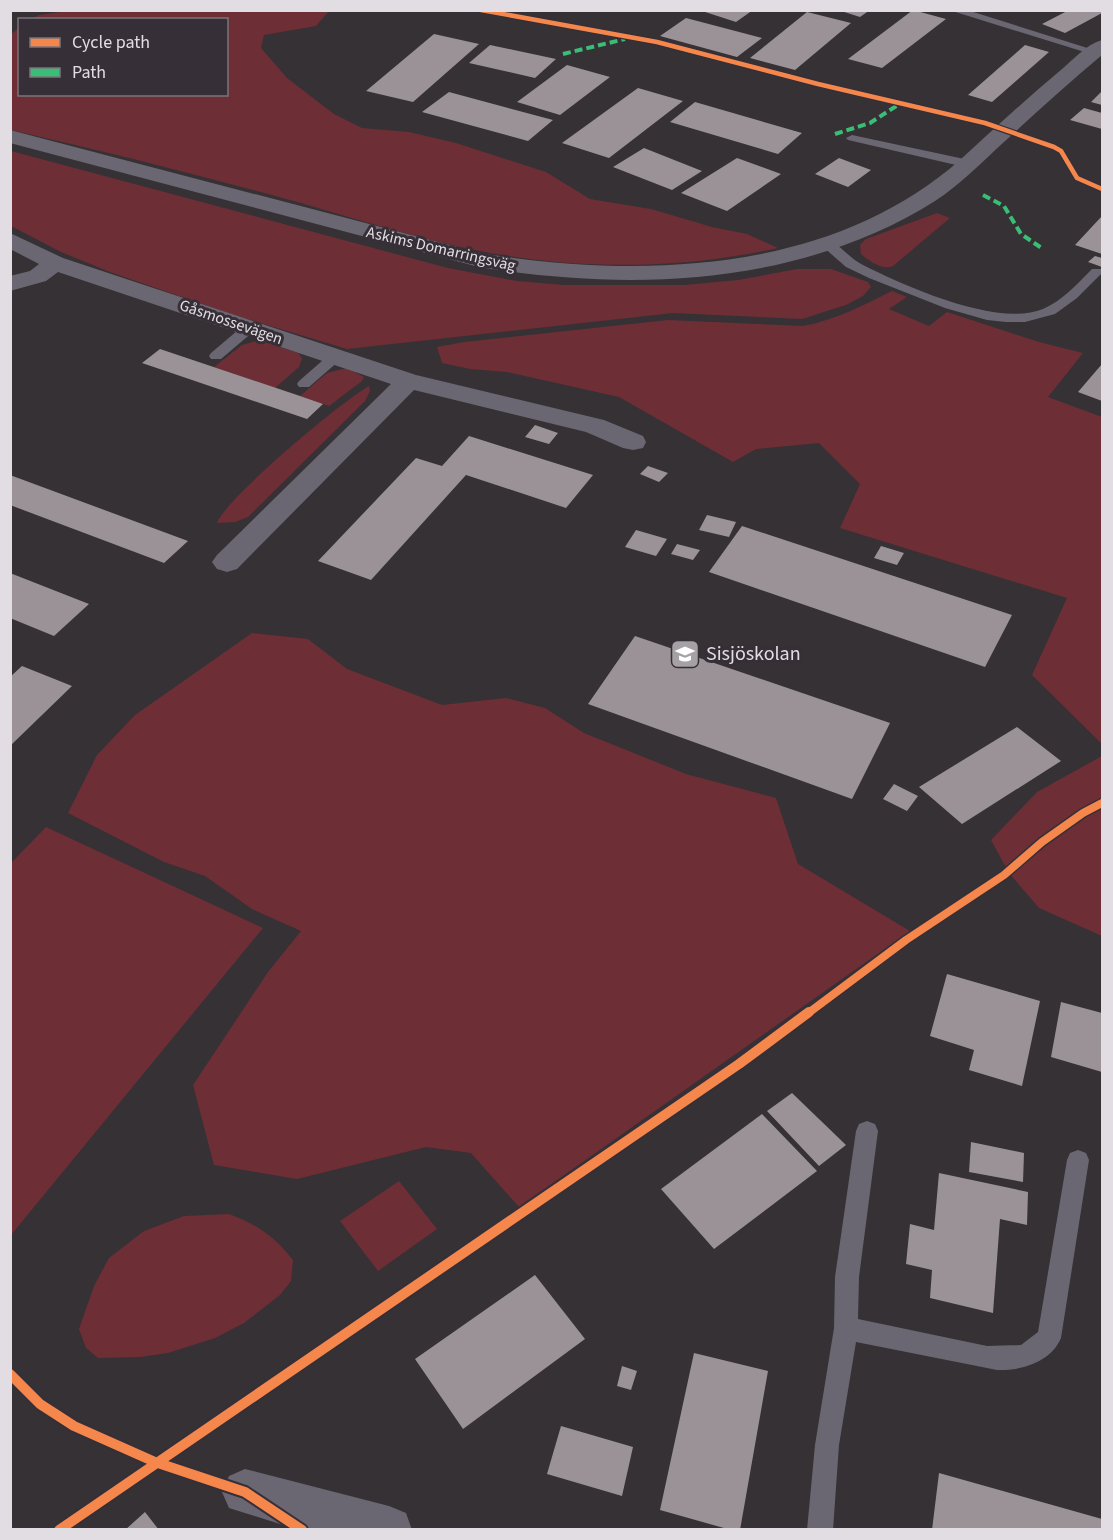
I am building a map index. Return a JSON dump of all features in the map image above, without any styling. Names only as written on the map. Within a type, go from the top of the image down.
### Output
[{"type":"street","name":"Askims Domarringsväg","points":[[10,136],[479,260],[527,269],[596,274],[675,271],[757,261],[826,243],[872,226],[901,212],[969,164],[1099,49]]},
{"type":"street","name":"Gåsmossevägen","points":[[10,240],[55,263],[408,381],[595,426],[633,442]]},
{"type":"street","points":[[10,284],[38,276],[55,263]]},
{"type":"street","points":[[228,562],[408,381]]},
{"type":"street","points":[[245,1492],[389,1530]]},
{"type":"lane","points":[[954,10],[1099,49]]},
{"type":"lane","points":[[852,138],[969,164]]},
{"type":"lane","points":[[826,243],[850,263],[870,273],[928,297],[981,314],[1007,318],[1044,314],[1066,300],[1097,272]]},
{"type":"lane","points":[[216,356],[249,328]]},
{"type":"lane","points":[[304,384],[335,357]]},
{"type":"lane","points":[[820,1530],[827,1445],[846,1328],[847,1277],[867,1131]]},
{"type":"lane","points":[[846,1328],[987,1358],[1011,1359],[1034,1353],[1049,1338],[1078,1160]]},
{"type":"shaded area","points":[[74,10],[329,11],[316,26],[264,35],[261,48],[287,78],[334,114],[362,128],[409,132],[456,143],[546,172],[590,199],[651,209],[712,227],[747,234],[778,248],[706,260],[634,265],[526,259],[463,248],[410,235],[279,197],[11,130],[11,34],[18,29],[18,96],[228,96],[228,18],[34,18],[39,15]]},
{"type":"shaded area","points":[[11,151],[448,268],[517,281],[564,285],[685,285],[738,280],[797,269],[831,269],[868,282],[871,287],[863,296],[846,305],[802,319],[673,313],[347,349],[234,315],[110,272],[61,252],[11,226]]},
{"type":"shaded area","points":[[937,213],[950,218],[893,266],[881,266],[861,254],[860,245],[866,239]]},
{"type":"shaded area","points":[[892,291],[907,297],[889,309],[929,326],[947,312],[1039,342],[1083,353],[1048,397],[1102,417],[1102,744],[1032,675],[1067,598],[840,528],[860,484],[819,443],[756,449],[733,462],[619,397],[507,372],[470,369],[442,363],[437,347],[464,342],[668,320],[803,326],[837,316]]},
{"type":"shaded area","points":[[260,340],[298,353],[302,358],[299,367],[275,388],[214,367],[242,345]]},
{"type":"shaded area","points":[[347,368],[364,377],[362,381],[329,406],[300,396],[327,373]]},
{"type":"shaded area","points":[[369,386],[370,391],[365,401],[248,517],[235,522],[217,523],[241,493],[286,451],[335,410]]},
{"type":"shaded area","points":[[252,633],[308,639],[347,669],[442,705],[506,698],[545,708],[584,733],[686,774],[776,798],[798,864],[910,931],[519,1207],[471,1153],[426,1147],[297,1179],[214,1165],[193,1085],[268,972],[301,931],[252,909],[205,876],[164,862],[68,813],[97,755],[135,715]]},
{"type":"shaded area","points":[[1102,756],[1102,936],[1039,908],[1009,873],[991,840],[1037,792]]},
{"type":"shaded area","points":[[46,827],[263,928],[11,1235],[11,863]]},
{"type":"shaded area","points":[[399,1181],[437,1229],[378,1271],[340,1221]]},
{"type":"shaded area","points":[[229,1214],[265,1232],[293,1260],[291,1281],[280,1295],[244,1323],[215,1338],[168,1353],[140,1357],[98,1358],[86,1348],[79,1329],[94,1286],[109,1258],[144,1231],[184,1216]]},
{"type":"building","points":[[699,10],[753,10],[736,22]]},
{"type":"building","points":[[838,10],[870,10],[860,17]]},
{"type":"building","points":[[913,10],[946,19],[882,68],[848,59]]},
{"type":"building","points":[[1069,10],[1102,10],[1102,13],[1065,33],[1042,24]]},
{"type":"building","points":[[807,12],[851,23],[795,70],[750,58]]},
{"type":"building","points":[[686,18],[762,38],[737,57],[660,36]]},
{"type":"building","points":[[434,34],[479,44],[413,102],[366,91]]},
{"type":"building","points":[[490,45],[556,59],[535,78],[469,63]]},
{"type":"building","points":[[1025,45],[1049,52],[992,102],[968,95]]},
{"type":"building","points":[[567,65],[610,77],[560,115],[517,102]]},
{"type":"building","points":[[638,88],[683,101],[609,158],[562,143]]},
{"type":"building","points":[[1102,91],[1102,105],[1091,102]]},
{"type":"building","points":[[449,92],[553,120],[528,141],[422,112]]},
{"type":"building","points":[[695,102],[802,133],[778,154],[670,122]]},
{"type":"building","points":[[1084,108],[1102,113],[1102,129],[1070,120]]},
{"type":"building","points":[[644,148],[702,171],[672,190],[613,167]]},
{"type":"building","points":[[737,158],[781,174],[727,211],[681,193]]},
{"type":"building","points":[[839,158],[871,170],[848,187],[815,174]]},
{"type":"building","points":[[1102,216],[1102,254],[1075,245]]},
{"type":"building","points":[[1095,256],[1102,258],[1102,267],[1088,262]]},
{"type":"building","points":[[160,349],[323,404],[307,419],[142,363]]},
{"type":"building","points":[[1102,364],[1102,401],[1078,392]]},
{"type":"building","points":[[535,425],[558,433],[549,444],[525,437]]},
{"type":"building","points":[[469,436],[593,475],[566,508],[466,475],[371,580],[318,561],[416,458],[442,466]]},
{"type":"building","points":[[648,466],[668,473],[659,482],[640,474]]},
{"type":"building","points":[[10,475],[188,541],[164,563],[10,505]]},
{"type":"building","points":[[707,515],[736,522],[729,537],[699,530]]},
{"type":"building","points":[[742,526],[1012,615],[985,667],[709,572]]},
{"type":"building","points":[[636,530],[667,539],[656,556],[625,547]]},
{"type":"building","points":[[677,544],[700,550],[693,560],[671,554]]},
{"type":"building","points":[[881,546],[904,553],[897,565],[874,558]]},
{"type":"building","points":[[10,573],[89,604],[54,636],[10,618]]},
{"type":"building","points":[[635,636],[890,723],[852,799],[588,704]]},
{"type":"building","points":[[22,666],[72,686],[10,746],[10,677]]},
{"type":"building","points":[[1017,727],[1061,761],[962,824],[919,787]]},
{"type":"building","points":[[894,784],[918,796],[907,811],[883,799]]},
{"type":"building","points":[[947,974],[1040,1001],[1022,1086],[969,1070],[974,1050],[930,1036]]},
{"type":"building","points":[[1061,1002],[1102,1013],[1102,1072],[1051,1057]]},
{"type":"building","points":[[792,1093],[846,1145],[819,1166],[767,1111]]},
{"type":"building","points":[[762,1114],[817,1171],[714,1249],[661,1189]]},
{"type":"building","points":[[971,1142],[1024,1153],[1023,1182],[969,1172]]},
{"type":"building","points":[[939,1173],[1028,1192],[1027,1225],[1000,1219],[993,1313],[930,1298],[932,1270],[906,1264],[910,1224],[934,1230]]},
{"type":"building","points":[[535,1275],[585,1339],[463,1429],[415,1359]]},
{"type":"building","points":[[694,1353],[768,1371],[740,1530],[731,1530],[660,1510]]},
{"type":"building","points":[[622,1366],[637,1371],[631,1390],[617,1386]]},
{"type":"building","points":[[561,1426],[633,1447],[622,1496],[547,1474]]},
{"type":"building","points":[[939,1473],[1102,1519],[1102,1530],[932,1530]]},
{"type":"building","points":[[145,1512],[159,1530],[125,1530]]},
{"type":"marked path","points":[[563,54],[625,39]]},
{"type":"marked path","points":[[835,134],[870,123],[901,103]]},
{"type":"marked path","points":[[983,195],[1004,206],[1021,234],[1043,249]]},
{"type":"cycle path","points":[[481,10],[657,42],[818,84],[985,123],[1054,147],[1061,151],[1077,178],[1102,189]]},
{"type":"cycle path","points":[[59,1530],[739,1064],[906,940],[1004,875],[1042,842],[1083,813],[1102,803]]},
{"type":"cycle path","points":[[10,1374],[40,1404],[74,1426],[155,1462],[245,1492],[302,1530]]},
{"type":"place","name":"Sisjöskolan","points":[[685,654]]}]
